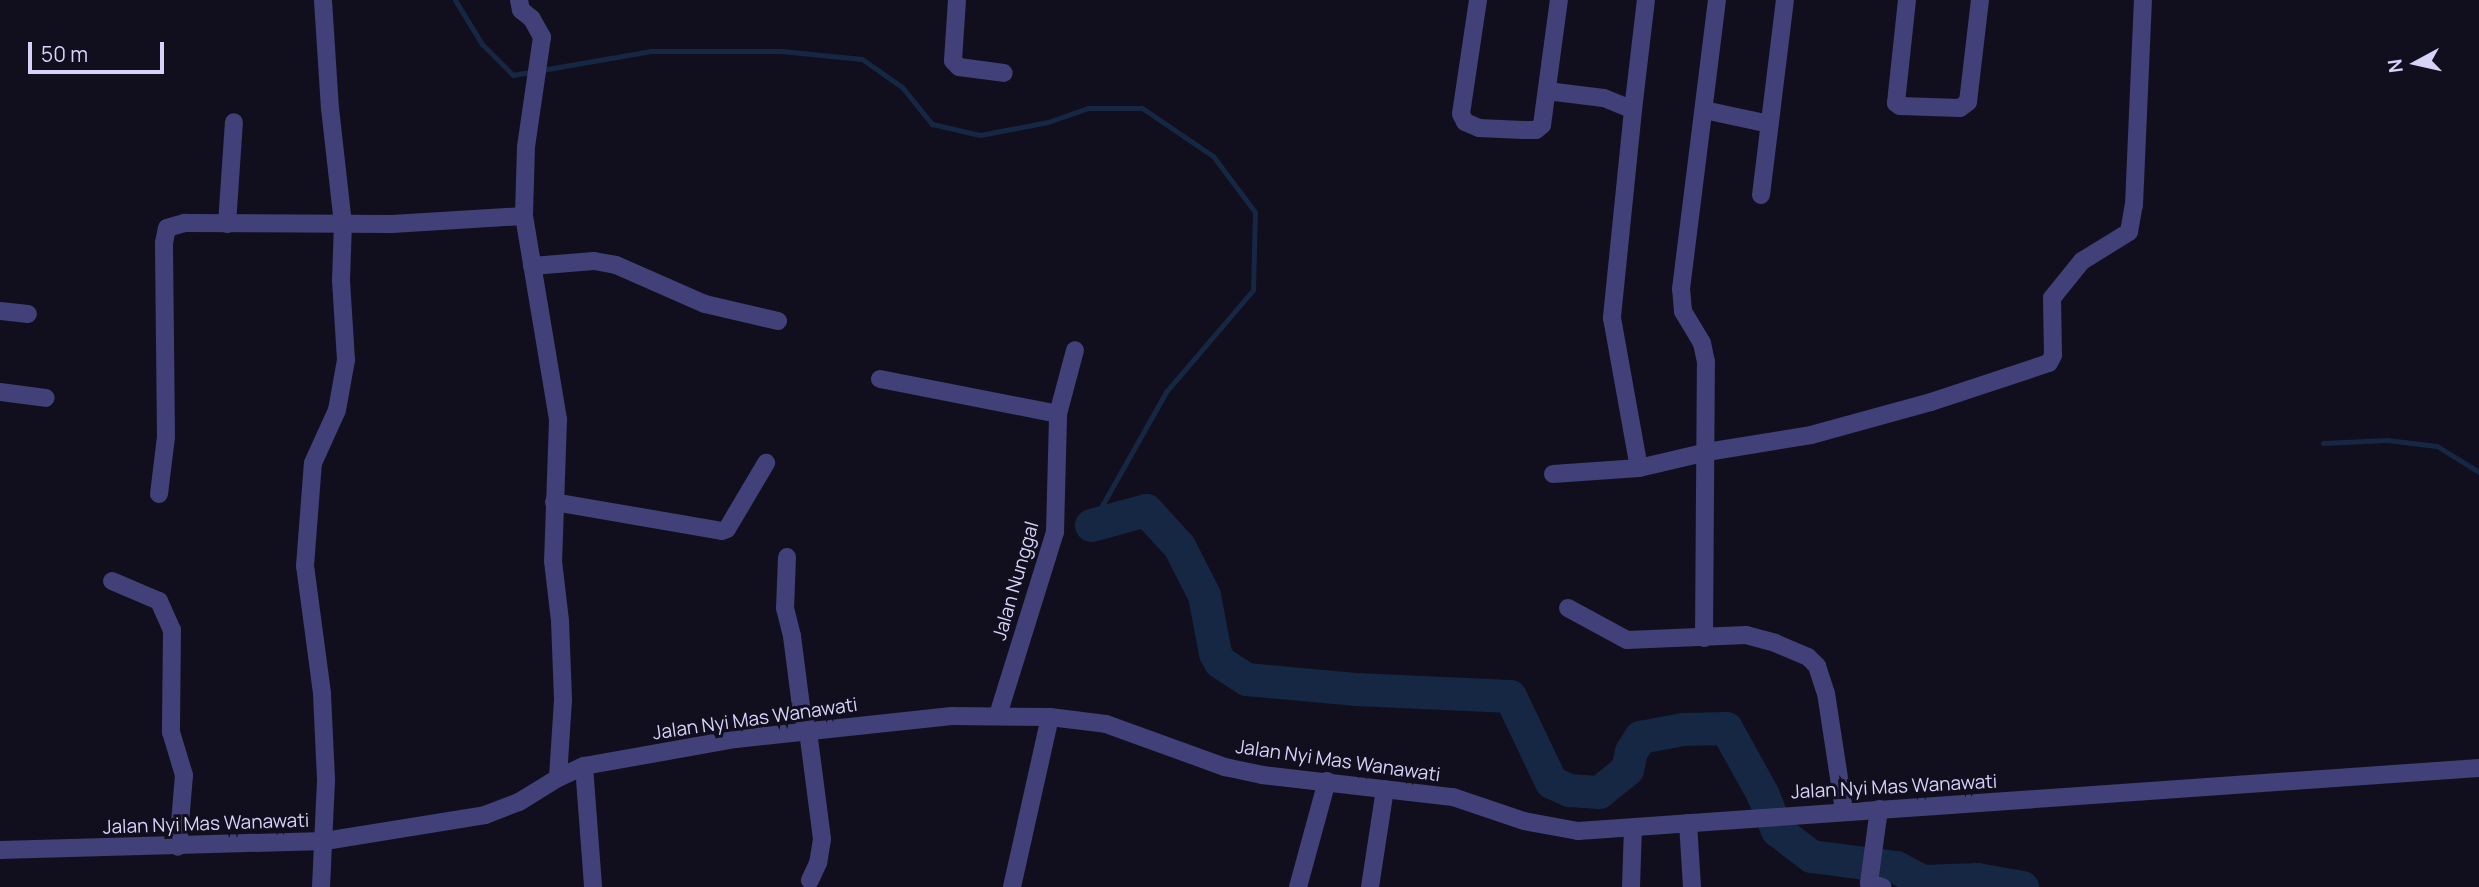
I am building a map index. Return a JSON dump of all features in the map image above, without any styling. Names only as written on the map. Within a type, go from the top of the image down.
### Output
[{"type":"street","points":[[321,887],[326,779],[322,693],[305,566],[313,463],[337,410],[346,360],[341,280],[343,224],[330,109],[323,0]]},
{"type":"street","points":[[519,0],[522,10],[532,19],[542,37],[534,73],[526,147],[524,216],[558,420],[553,561],[560,621],[563,700],[558,778]]},
{"type":"street","points":[[957,0],[953,61],[959,67],[1004,73]]},
{"type":"street","points":[[1478,0],[1461,114],[1465,122],[1479,128],[1536,130],[1542,125],[1559,0]]},
{"type":"street","points":[[1639,468],[1612,318],[1646,0]]},
{"type":"street","points":[[1704,638],[1706,362],[1702,343],[1684,310],[1681,289],[1717,0]]},
{"type":"street","points":[[1761,195],[1785,0]]},
{"type":"street","points":[[1907,0],[1896,103],[1900,106],[1959,108],[1968,102],[1980,0]]},
{"type":"street","points":[[1553,474],[1639,468],[1707,452],[1838,428],[2049,363],[2053,355],[2052,298],[2082,261],[2129,232],[2134,205],[2143,0]]},
{"type":"street","points":[[1547,91],[1604,98],[1633,110]]},
{"type":"street","points":[[1704,110],[1770,124]]},
{"type":"street","points":[[227,224],[234,122]]},
{"type":"street","points":[[159,494],[166,437],[164,243],[167,228],[184,223],[392,224],[524,216]]},
{"type":"street","points":[[533,266],[594,261],[616,265],[705,304],[778,321]]},
{"type":"street","points":[[0,311],[28,314]]},
{"type":"street","name":"Jalan Nunggal","points":[[998,715],[1055,532],[1058,414],[1075,351]]},
{"type":"street","points":[[880,379],[1058,414]]},
{"type":"street","points":[[0,392],[46,398]]},
{"type":"street","points":[[554,502],[722,531],[727,529],[766,463]]},
{"type":"street","points":[[787,557],[785,608],[792,636],[802,714],[808,731],[822,839],[818,863],[810,880]]},
{"type":"street","points":[[112,581],[159,601],[172,630],[171,732],[184,775],[178,847]]},
{"type":"street","points":[[1567,608],[1627,640],[1745,635],[1775,642],[1808,657],[1817,666],[1833,725],[1844,810]]},
{"type":"street","name":"Jalan Nyi Mas Wanawati","points":[[0,850],[325,841],[485,815],[519,802],[584,766],[723,741],[952,716],[1050,717],[1106,724],[1225,767],[1262,775],[1453,797],[1558,829],[1633,828],[1745,817],[2479,768]]},
{"type":"street","points":[[1012,887],[1050,717]]},
{"type":"street","points":[[584,766],[593,887]]},
{"type":"street","points":[[1298,887],[1327,782]]},
{"type":"street","points":[[1370,887],[1385,789]]},
{"type":"street","points":[[1872,883],[1879,809]]},
{"type":"street","points":[[1688,823],[1692,887]]},
{"type":"street","points":[[1631,887],[1633,828]]},
{"type":"waterway","points":[[455,0],[482,44],[513,75],[651,51],[781,51],[862,59],[902,87],[932,124],[980,135],[1048,122],[1088,108],[1142,108],[1213,156],[1255,212],[1253,290],[1166,392],[1091,525]]},
{"type":"waterway","points":[[2323,443],[2387,440],[2437,446],[2479,472]]},
{"type":"waterway","points":[[1091,525],[1146,510],[1179,546],[1204,595],[1215,653],[1220,662],[1246,679],[1355,689],[1510,696],[1551,782],[1569,790],[1599,792],[1627,769],[1631,751],[1640,737],[1682,729],[1726,728],[1762,793],[1777,830],[1811,856],[1896,867],[1922,881],[1977,879],[2022,887]]}]
